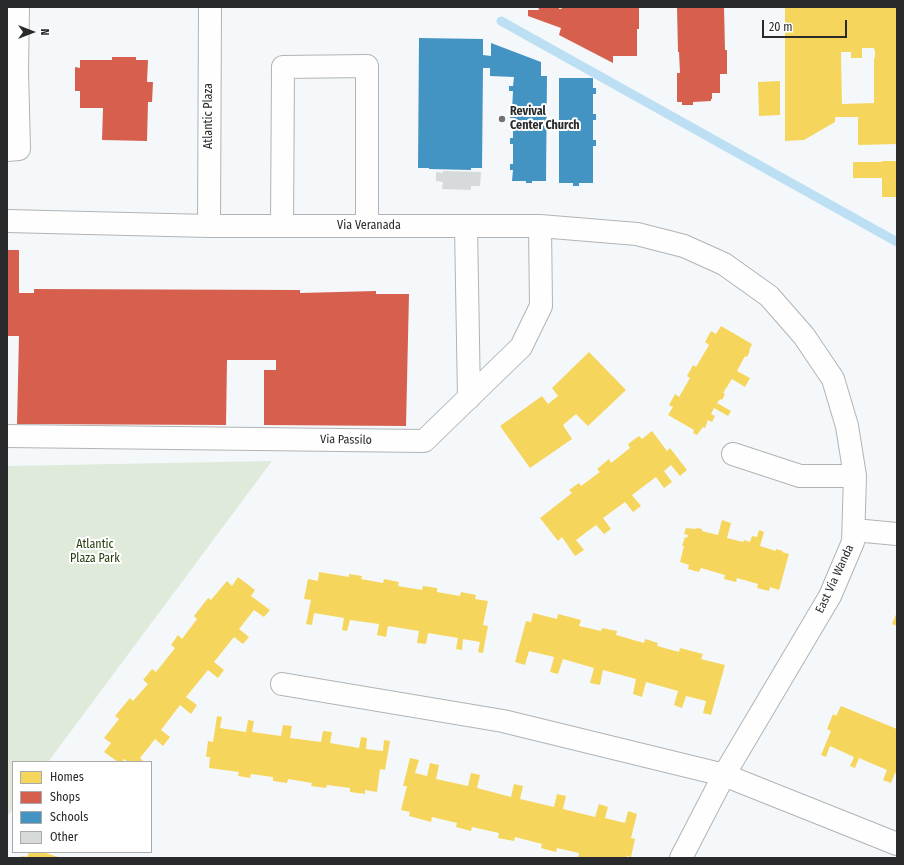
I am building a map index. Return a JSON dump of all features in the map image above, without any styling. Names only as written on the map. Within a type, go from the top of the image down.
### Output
[{"type":"street","points":[[7,150],[19,149],[12,71],[18,7]]},
{"type":"street","name":"Atlantic Plaza","points":[[209,226],[210,7]]},
{"type":"street","points":[[282,226],[283,67],[368,66],[368,226]]},
{"type":"street","name":"Via Veranada","points":[[7,221],[209,226],[540,226],[637,234],[684,246],[724,264]]},
{"type":"street","points":[[466,226],[469,398]]},
{"type":"street","name":"Via Passilo","points":[[7,436],[424,440],[521,348],[542,306],[540,226]]},
{"type":"street","name":"East Via Wanda","points":[[681,858],[724,775],[830,596],[854,542],[855,476],[847,426],[833,379],[804,336],[769,296],[724,264]]},
{"type":"street","points":[[733,454],[800,476],[855,476]]},
{"type":"street","points":[[854,530],[897,534]]},
{"type":"street","points":[[282,684],[503,721],[724,775],[897,844]]},
{"type":"green space","name":"Atlantic Plaza Park","points":[[272,461],[49,761],[12,761],[12,810],[7,817],[7,466]]},
{"type":"building: Homes","points":[[785,7],[897,7],[897,144],[858,145],[858,117],[835,117],[835,122],[804,140],[785,141]],"holes":[[[862,48],[874,48],[874,103],[842,104],[841,52],[851,52],[851,58],[862,58]]]},
{"type":"building: Homes","points":[[780,81],[780,115],[759,116],[758,82]]},
{"type":"building: Homes","points":[[897,161],[897,197],[882,197],[882,178],[853,178],[853,162]]},
{"type":"building: Homes","points":[[721,326],[752,344],[747,357],[745,356],[737,371],[750,378],[745,387],[732,379],[723,393],[725,394],[722,400],[720,399],[717,403],[731,411],[728,416],[714,408],[711,414],[715,416],[712,422],[708,420],[705,428],[703,427],[697,435],[693,433],[694,430],[668,415],[673,407],[669,405],[675,394],[679,397],[690,378],[687,376],[693,365],[696,367],[709,345],[705,342],[711,331],[716,334]]},
{"type":"building: Homes","points":[[589,352],[626,390],[588,426],[576,414],[563,425],[572,439],[530,468],[500,426],[542,396],[548,404],[558,396],[552,388]]},
{"type":"building: Homes","points":[[652,431],[667,451],[670,448],[687,470],[680,476],[671,465],[664,471],[672,482],[664,488],[656,477],[632,495],[641,506],[633,512],[625,502],[603,518],[611,529],[604,534],[596,525],[576,540],[584,550],[575,556],[562,537],[558,541],[540,518],[572,493],[569,490],[579,483],[581,486],[600,472],[597,469],[609,459],[611,463],[630,448],[628,444],[639,436],[642,439]]},
{"type":"building: Homes","points":[[722,520],[731,523],[727,538],[750,542],[752,536],[757,537],[759,530],[764,532],[760,546],[776,551],[776,549],[789,554],[779,590],[770,587],[769,591],[757,588],[758,584],[737,578],[736,582],[724,579],[725,575],[701,568],[699,572],[688,569],[689,565],[680,562],[684,546],[682,546],[685,537],[687,538],[688,535],[684,534],[686,528],[702,529],[702,531],[718,535]]},
{"type":"building: Homes","points":[[319,572],[349,577],[349,574],[362,576],[361,579],[383,583],[384,579],[399,582],[398,586],[422,590],[423,586],[437,588],[437,592],[460,596],[461,592],[476,595],[475,599],[488,601],[483,625],[488,626],[483,653],[478,652],[480,642],[463,639],[462,650],[456,649],[458,638],[428,633],[426,644],[417,643],[419,631],[388,626],[386,637],[377,635],[379,624],[350,620],[347,631],[342,630],[344,618],[314,613],[312,625],[306,624],[311,600],[304,599],[308,579],[318,581]]},
{"type":"building: Homes","points":[[238,577],[255,590],[251,596],[270,610],[264,617],[254,610],[239,629],[249,637],[243,644],[234,637],[214,662],[224,670],[218,678],[208,670],[186,697],[197,705],[191,714],[180,705],[161,730],[170,737],[163,746],[155,739],[140,758],[143,761],[127,761],[124,759],[123,761],[117,761],[104,752],[111,743],[104,738],[119,719],[115,716],[130,698],[133,701],[148,684],[143,680],[152,669],[156,672],[175,648],[171,645],[178,635],[182,639],[197,619],[194,616],[208,598],[211,600],[227,581],[232,586]]},
{"type":"building: Homes","points":[[897,612],[897,626],[892,624]]},
{"type":"building: Homes","points":[[533,613],[557,619],[558,614],[581,620],[579,626],[601,631],[602,628],[617,631],[616,635],[644,643],[645,639],[658,643],[657,646],[679,652],[680,648],[703,654],[701,659],[725,665],[711,715],[703,713],[706,701],[686,696],[682,708],[674,705],[678,691],[646,682],[642,697],[633,694],[636,679],[603,670],[600,685],[590,683],[594,668],[563,659],[558,674],[550,672],[554,657],[529,651],[525,665],[515,662],[526,621],[531,622]]},
{"type":"building: Homes","points":[[841,706],[897,729],[897,773],[895,773],[891,783],[883,780],[887,770],[859,758],[855,768],[850,766],[854,757],[830,746],[826,757],[821,755],[831,731],[827,729],[833,714],[836,716]]},
{"type":"building: Homes","points":[[217,716],[222,717],[220,728],[246,732],[248,720],[254,721],[252,732],[281,736],[283,725],[292,726],[290,738],[321,742],[323,731],[332,732],[330,743],[359,748],[361,737],[367,738],[366,749],[383,751],[384,740],[390,741],[385,770],[380,769],[377,792],[365,790],[365,794],[350,792],[350,788],[327,785],[326,788],[311,786],[312,783],[288,779],[287,783],[273,781],[273,777],[251,774],[250,778],[238,776],[239,772],[209,768],[210,757],[206,757],[208,741],[213,742]]},
{"type":"building: Homes","points":[[410,758],[419,760],[415,773],[427,776],[430,763],[439,765],[436,779],[468,786],[471,773],[480,775],[477,788],[511,797],[514,784],[523,786],[520,799],[554,807],[557,794],[566,796],[563,809],[595,817],[599,804],[608,807],[605,818],[625,823],[628,811],[637,814],[631,838],[635,839],[631,857],[578,858],[579,853],[557,848],[556,852],[541,848],[542,844],[515,837],[514,841],[498,838],[499,833],[472,827],[471,831],[456,827],[457,823],[432,817],[431,822],[409,816],[410,812],[401,810],[407,786],[403,786]]},
{"type":"building: Homes","points":[[29,853],[46,853],[61,858],[21,858],[21,856],[27,857]]},
{"type":"building: Shops","points":[[538,7],[559,7],[559,9],[561,9],[563,7],[637,7],[639,8],[639,29],[637,29],[637,56],[613,56],[613,63],[559,35],[561,28],[528,16],[528,10],[539,10]]},
{"type":"building: Shops","points":[[677,7],[724,7],[727,74],[720,74],[720,93],[712,93],[711,101],[693,102],[693,105],[682,105],[682,102],[677,102],[677,73],[680,73]]},
{"type":"building: Shops","points":[[112,57],[136,57],[136,60],[148,60],[147,82],[153,82],[152,102],[148,102],[147,141],[102,140],[103,108],[80,108],[80,91],[75,91],[75,67],[80,68],[80,60],[112,60]]},
{"type":"building: Shops","points":[[7,250],[19,250],[19,293],[34,293],[34,289],[300,290],[300,293],[376,291],[376,294],[409,294],[406,426],[264,425],[264,370],[276,370],[276,360],[227,360],[226,425],[17,424],[19,336],[7,336]]},
{"type":"building: Schools","points":[[419,38],[483,39],[483,55],[491,56],[491,43],[541,62],[541,76],[547,76],[546,181],[532,181],[532,183],[526,183],[526,181],[512,181],[513,170],[510,170],[510,164],[513,164],[513,144],[510,144],[510,138],[513,138],[513,118],[510,118],[510,111],[512,111],[513,91],[509,91],[509,86],[513,86],[514,77],[490,76],[490,68],[483,68],[482,168],[471,168],[471,170],[418,168]]},
{"type":"building: Schools","points":[[559,78],[593,78],[593,88],[596,88],[596,94],[593,94],[593,114],[596,114],[596,120],[593,120],[593,140],[596,140],[596,146],[593,146],[593,183],[579,183],[579,186],[573,186],[573,183],[559,183]]},
{"type":"building: Other","points":[[443,171],[481,172],[480,186],[471,186],[471,190],[442,189],[443,182],[436,181],[436,172],[443,173]]},
{"type":"waterway","points":[[501,21],[897,242]]},
{"type":"place","name":"Revival Center Church","points":[[502,119]]}]
